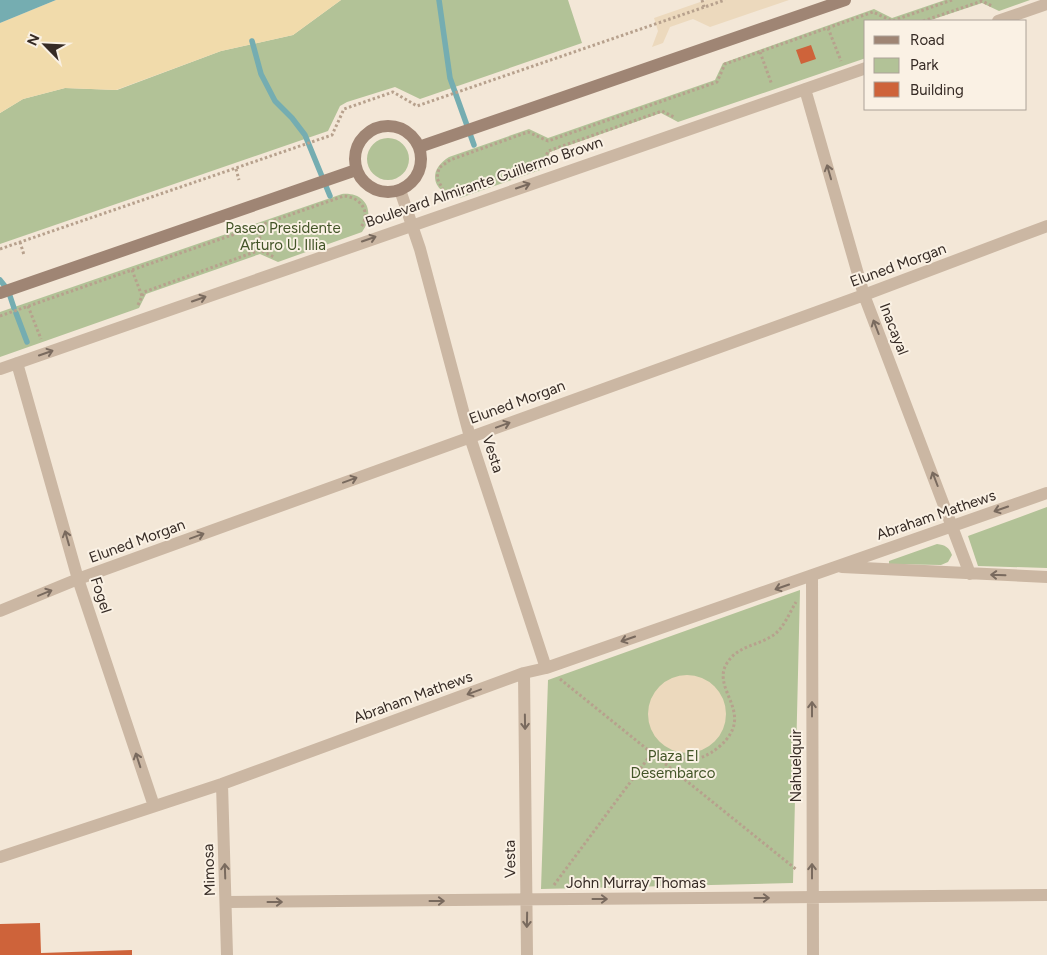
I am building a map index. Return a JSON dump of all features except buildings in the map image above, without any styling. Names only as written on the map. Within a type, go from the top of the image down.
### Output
[{"type":"main road","points":[[0,293],[356,170],[354,160],[356,149],[361,139],[368,131],[378,127],[389,125],[400,127],[409,132],[419,147],[845,0]]},
{"type":"main road","name":"Boulevard Almirante Guillermo Brown","points":[[356,170],[362,180],[371,188],[381,192],[400,190],[412,182],[419,172],[422,161],[419,147]]},
{"type":"street","points":[[999,15],[1047,4]]},
{"type":"street","name":"Boulevard Almirante Guillermo Brown","points":[[0,369],[864,69]]},
{"type":"street","name":"Inacayal","points":[[805,89],[864,295],[970,574]]},
{"type":"street","name":"Vesta","points":[[400,190],[413,224],[470,436],[546,668]]},
{"type":"street","name":"Eluned Morgan","points":[[0,611],[78,579],[864,295],[1047,226]]},
{"type":"street","name":"Fogel","points":[[17,363],[78,579],[154,806]]},
{"type":"street","name":"Abraham Mathews","points":[[0,857],[222,784],[524,673],[546,668],[1047,493]]},
{"type":"street","name":"Abraham Mathews","points":[[836,567],[1047,577]]},
{"type":"street","name":"Nahuelquir","points":[[812,576],[812,898],[814,955]]},
{"type":"street","name":"Vesta","points":[[524,673],[527,955]]},
{"type":"street","name":"Mimosa","points":[[222,784],[227,955]]},
{"type":"street","name":"John Murray Thomas","points":[[226,902],[1047,895]]},
{"type":"path","points":[[702,0],[704,7]]},
{"type":"path","points":[[0,249],[332,135],[344,109],[393,92],[417,106],[725,0]]},
{"type":"path","points":[[895,20],[952,0]]},
{"type":"path","points":[[926,20],[982,1],[999,15]]},
{"type":"path","points":[[460,196],[454,196],[443,190],[436,178],[440,168],[450,160],[528,132],[548,141],[717,82],[724,64],[873,12],[890,20]]},
{"type":"path","points":[[828,28],[842,64],[835,66]]},
{"type":"path","points":[[760,52],[773,88]]},
{"type":"path","points":[[542,168],[548,151],[662,111],[679,120]]},
{"type":"path","points":[[236,168],[239,180]]},
{"type":"path","points":[[0,316],[344,196],[358,200],[366,212],[363,224],[359,230]]},
{"type":"path","points":[[256,227],[265,253]]},
{"type":"path","points":[[20,242],[24,255]]},
{"type":"path","points":[[138,305],[144,292],[260,250],[278,259]]},
{"type":"path","points":[[132,270],[142,296]]},
{"type":"path","points":[[28,306],[41,339]]},
{"type":"path","points":[[33,342],[49,336]]},
{"type":"path","points":[[652,753],[691,760],[709,755],[728,739],[735,722],[732,703],[723,684],[723,669],[732,656],[746,647],[766,640],[777,633],[797,601]]},
{"type":"path","points":[[546,668],[812,882]]},
{"type":"path","points":[[543,899],[652,753]]},
{"type":"green space","points":[[341,0],[568,0],[582,43],[420,99],[395,87],[347,102],[340,106],[328,131],[0,244],[0,113],[23,99],[65,88],[117,90],[221,51],[293,35]]},
{"type":"green space","points":[[945,0],[1030,0],[999,11],[982,3],[931,20],[864,20],[864,59],[678,122],[661,113],[550,152],[543,169],[460,198],[444,192],[436,182],[437,169],[449,157],[529,129],[548,138],[715,80],[723,63],[874,9],[892,18]]},
{"type":"green space","points":[[388,138],[403,144],[409,159],[403,174],[388,180],[373,174],[367,159],[373,144]]},
{"type":"green space","name":"Paseo Presidente Arturo U. Illia","points":[[342,194],[357,196],[366,205],[368,217],[362,232],[278,262],[260,254],[146,294],[139,308],[0,357],[0,312]]},
{"type":"green space","points":[[1047,507],[1047,568],[978,566],[968,536]]},
{"type":"green space","points":[[937,544],[950,550],[952,555],[948,562],[941,565],[889,564],[889,561]]},
{"type":"green space","name":"Plaza El Desembarco","points":[[800,590],[793,883],[541,889],[548,680]]},
{"type":"sand","points":[[56,0],[341,0],[293,35],[221,51],[116,90],[65,88],[23,99],[0,113],[0,23]]},
{"type":"shaded area","points":[[706,0],[789,0],[710,27],[693,19],[670,27],[663,43],[652,47],[658,31],[654,18]]},
{"type":"shaded area","points":[[687,675],[702,678],[715,686],[723,699],[726,714],[723,729],[715,742],[702,750],[687,753],[672,750],[659,742],[651,729],[648,714],[651,699],[659,686],[672,678]]},
{"type":"water","points":[[0,0],[56,0],[0,23]]},
{"type":"waterway","points":[[439,0],[450,78],[474,145]]},
{"type":"waterway","points":[[252,41],[261,74],[275,101],[305,135],[330,196]]},
{"type":"waterway","points":[[0,280],[8,290],[14,308]]},
{"type":"waterway","points":[[16,313],[27,342]]}]
